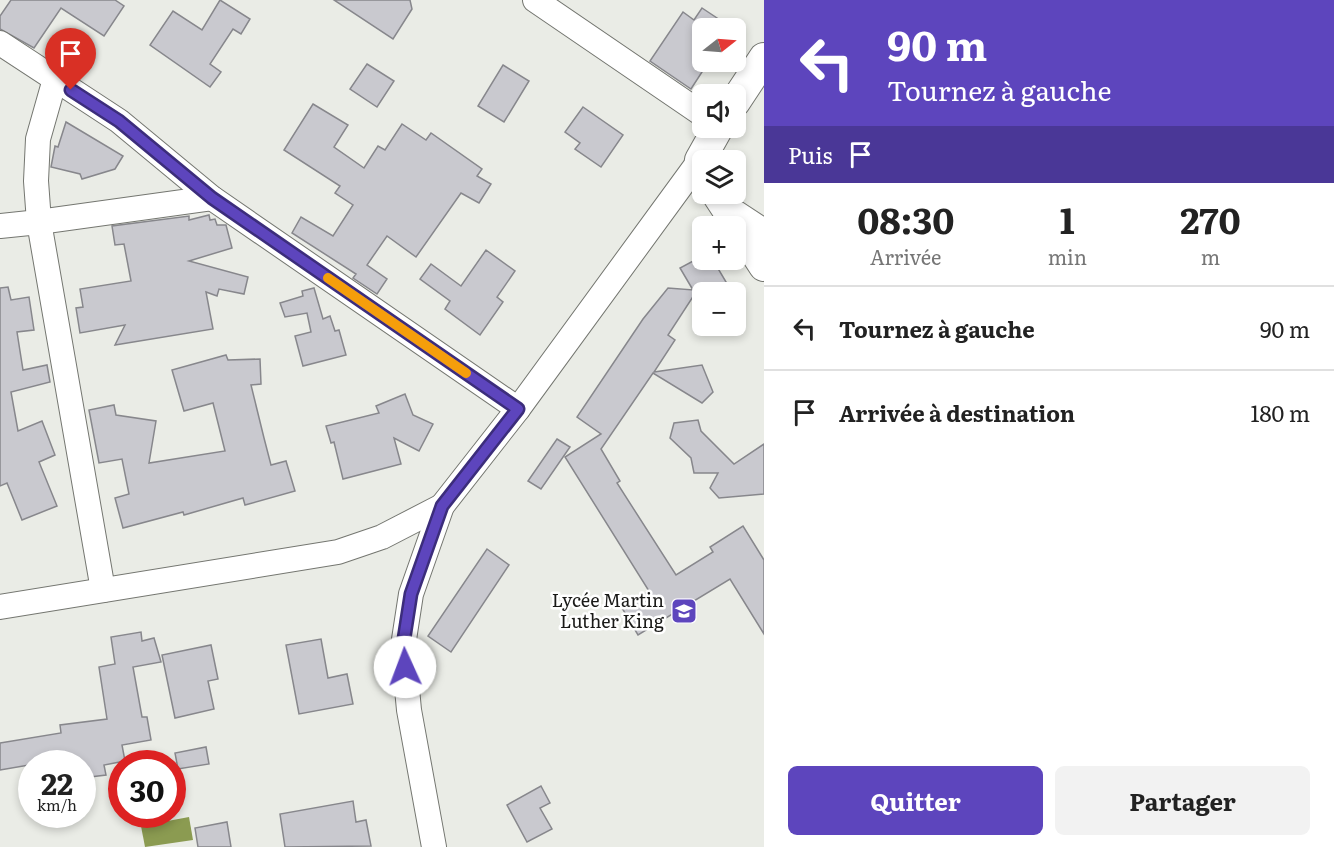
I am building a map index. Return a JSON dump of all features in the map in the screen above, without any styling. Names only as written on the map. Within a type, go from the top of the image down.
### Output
[{"type":"street","points":[[535,0],[692,107]]},
{"type":"street","points":[[0,43],[119,121],[212,198],[518,409]]},
{"type":"street","points":[[746,85],[764,58]]},
{"type":"street","points":[[55,79],[38,139],[36,182],[39,222],[103,590]]},
{"type":"street","points":[[434,847],[409,710],[403,645],[411,594],[442,506],[518,409],[692,174]]},
{"type":"street","points":[[0,226],[212,198]]},
{"type":"street","points":[[724,204],[764,266]]},
{"type":"street","points":[[728,204],[764,231]]},
{"type":"street","points":[[0,607],[338,552],[382,537],[442,506]]},
{"type":"shaded area","points":[[189,817],[193,840],[145,847],[141,828],[186,828],[186,818]]},
{"type":"building","points":[[11,0],[115,0],[124,6],[104,36],[61,8],[34,48],[0,29],[0,16]]},
{"type":"building","points":[[220,0],[250,19],[241,34],[233,29],[210,64],[221,72],[210,87],[150,45],[173,11],[202,30]]},
{"type":"building","points":[[334,0],[410,0],[412,9],[393,39]]},
{"type":"building","points":[[702,8],[717,18],[695,18]]},
{"type":"building","points":[[683,12],[692,19],[692,72],[702,72],[692,84],[691,89],[650,61]]},
{"type":"building","points":[[367,64],[394,81],[377,107],[350,89]]},
{"type":"building","points":[[503,65],[529,81],[504,122],[478,106]]},
{"type":"building","points":[[313,104],[348,125],[334,147],[364,168],[378,146],[385,150],[402,124],[426,140],[431,133],[482,169],[477,176],[491,184],[479,203],[461,193],[416,257],[387,236],[367,265],[387,279],[377,294],[353,278],[356,274],[292,233],[301,217],[333,236],[353,205],[335,193],[340,186],[284,150]]},
{"type":"building","points":[[583,107],[623,135],[601,167],[575,149],[580,143],[565,132]]},
{"type":"building","points":[[66,122],[123,156],[115,169],[82,179],[80,174],[51,167],[55,146],[58,147]]},
{"type":"building","points":[[209,215],[210,220],[215,219],[217,225],[226,225],[232,248],[189,261],[248,277],[244,294],[219,289],[217,296],[206,292],[213,329],[115,345],[125,325],[80,333],[76,308],[83,307],[80,289],[131,281],[124,244],[115,245],[112,226],[189,216],[189,220]]},
{"type":"building","points":[[486,250],[515,271],[497,297],[503,302],[480,335],[445,309],[450,301],[420,279],[431,264],[461,286]]},
{"type":"building","points":[[692,262],[692,270],[719,270],[726,282],[692,282],[692,288],[680,268]]},
{"type":"building","points":[[8,287],[11,300],[29,297],[34,330],[17,332],[23,370],[47,365],[50,382],[11,392],[18,431],[42,421],[55,455],[39,462],[57,506],[22,520],[7,483],[0,486],[0,288]]},
{"type":"building","points":[[314,288],[323,319],[330,316],[335,331],[339,330],[346,355],[303,366],[295,336],[311,332],[307,313],[285,317],[280,303],[303,296],[302,291]]},
{"type":"building","points":[[668,288],[692,290],[692,298],[668,335],[675,340],[654,372],[702,365],[713,392],[702,403],[653,373],[601,449],[620,481],[617,483],[676,575],[713,552],[710,547],[743,526],[764,560],[764,634],[730,579],[638,635],[622,608],[649,591],[565,457],[601,434],[577,417],[643,319]]},
{"type":"building","points":[[226,355],[228,360],[260,359],[261,384],[251,385],[271,465],[286,461],[295,491],[245,505],[243,498],[184,515],[183,512],[123,528],[115,498],[129,494],[122,459],[99,463],[89,410],[114,405],[116,415],[156,421],[149,463],[225,451],[213,403],[184,411],[172,370]]},
{"type":"building","points":[[405,394],[413,415],[433,424],[419,451],[394,438],[401,464],[343,479],[334,442],[331,443],[326,426],[379,413],[376,406]]},
{"type":"building","points":[[698,420],[701,431],[734,464],[764,444],[764,494],[719,498],[710,488],[718,473],[694,473],[691,458],[670,438],[674,423]]},
{"type":"building","points":[[557,439],[570,447],[541,489],[528,481]]},
{"type":"building","points":[[487,549],[509,565],[451,652],[428,636]]},
{"type":"building","points":[[141,632],[142,641],[154,638],[161,662],[133,667],[142,717],[147,717],[151,740],[122,745],[123,750],[108,750],[108,764],[104,765],[106,775],[96,776],[96,750],[18,750],[18,767],[0,770],[0,743],[61,733],[60,725],[107,719],[99,667],[115,664],[111,637]]},
{"type":"building","points":[[321,639],[328,678],[347,674],[353,704],[299,714],[286,645]]},
{"type":"building","points":[[211,645],[218,679],[208,681],[214,709],[175,718],[162,655]]},
{"type":"building","points":[[206,747],[209,764],[186,768],[186,751]]},
{"type":"building","points":[[541,786],[550,803],[540,808],[552,829],[527,842],[507,805]]},
{"type":"building","points":[[353,801],[356,822],[366,820],[371,846],[285,847],[280,814]]},
{"type":"building","points":[[227,822],[231,847],[198,847],[195,828]]},
{"type":"slow traffic","points":[[328,278],[466,373]]},
{"type":"place","name":"Lycée Martin Luther King","points":[[684,611]]},
{"type":"route","points":[[71,90],[119,121],[212,198],[518,409],[442,506],[411,594],[403,645],[405,667]]}]
